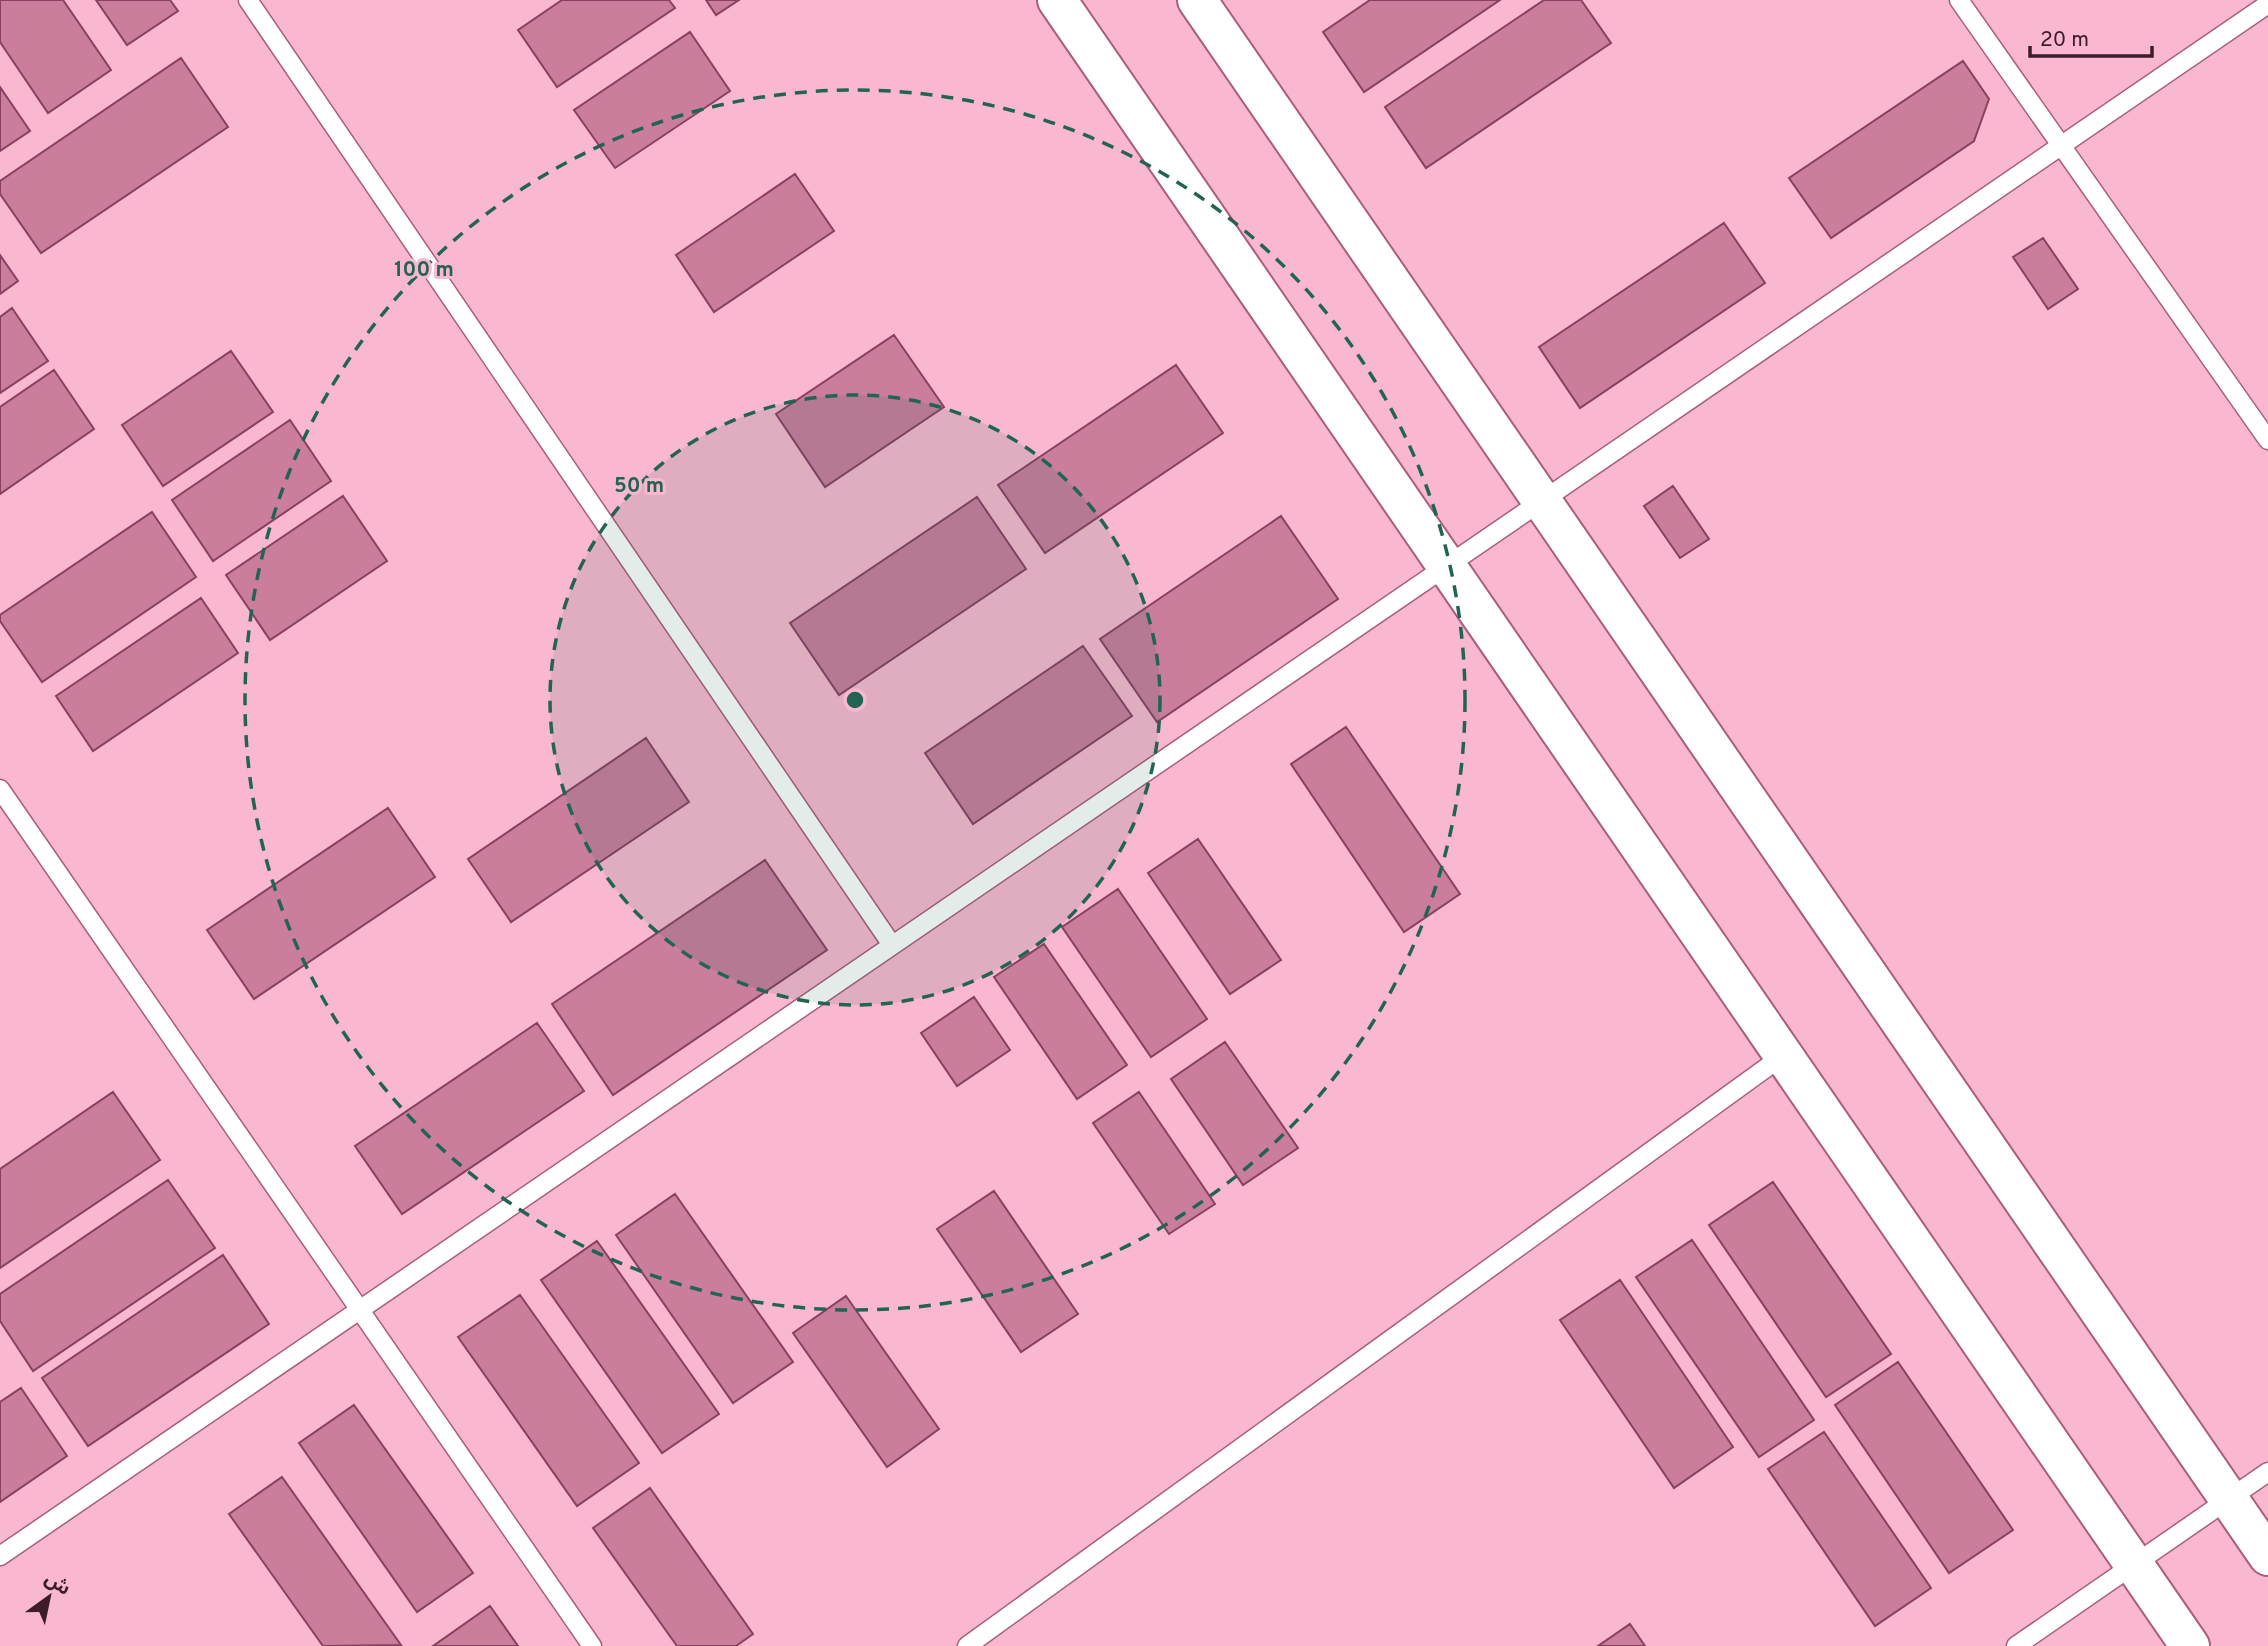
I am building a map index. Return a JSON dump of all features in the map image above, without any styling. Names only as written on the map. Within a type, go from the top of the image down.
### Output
[{"type":"street","points":[[1057,0],[2190,1646]]},
{"type":"street","points":[[1197,0],[2268,1556]]},
{"type":"lane","points":[[248,0],[892,945]]},
{"type":"lane","points":[[1959,0],[2268,440]]},
{"type":"lane","points":[[0,1556],[2268,4]]},
{"type":"lane","points":[[0,789],[592,1646]]},
{"type":"lane","points":[[967,1646],[1784,1055]]},
{"type":"lane","points":[[2016,1646],[2268,1472]]},
{"type":"building","points":[[0,0],[63,0],[111,70],[48,113],[0,42]]},
{"type":"building","points":[[96,0],[170,0],[178,11],[127,45]]},
{"type":"building","points":[[562,0],[669,0],[675,8],[557,87],[518,30]]},
{"type":"building","points":[[706,0],[739,0],[716,15]]},
{"type":"building","points":[[1370,0],[1500,0],[1364,92],[1323,32]]},
{"type":"building","points":[[1544,0],[1581,0],[1611,43],[1426,168],[1385,107]]},
{"type":"building","points":[[690,32],[730,91],[615,168],[574,110]]},
{"type":"building","points":[[181,58],[228,127],[41,253],[0,194],[0,181]]},
{"type":"building","points":[[1963,61],[1989,99],[1974,141],[1831,238],[1789,178]]},
{"type":"building","points":[[0,87],[30,131],[0,151]]},
{"type":"building","points":[[795,174],[834,231],[714,312],[676,255]]},
{"type":"building","points":[[1724,223],[1765,283],[1580,408],[1539,347]]},
{"type":"building","points":[[2043,238],[2078,289],[2048,309],[2013,257]]},
{"type":"building","points":[[0,255],[18,281],[0,294]]},
{"type":"building","points":[[12,308],[48,361],[0,393],[0,317]]},
{"type":"building","points":[[894,335],[944,407],[825,487],[776,414]]},
{"type":"building","points":[[231,351],[273,412],[163,486],[122,425]]},
{"type":"building","points":[[1176,365],[1223,433],[1045,553],[998,485]]},
{"type":"building","points":[[54,370],[94,429],[0,494],[0,407]]},
{"type":"building","points":[[290,420],[331,481],[213,561],[172,500]]},
{"type":"building","points":[[1673,486],[1709,539],[1680,558],[1644,506]]},
{"type":"building","points":[[343,496],[387,561],[270,640],[226,575]]},
{"type":"building","points":[[977,497],[1026,569],[839,695],[790,623]]},
{"type":"building","points":[[152,512],[196,577],[42,682],[0,621],[0,615]]},
{"type":"building","points":[[1281,516],[1338,599],[1157,722],[1100,639]]},
{"type":"building","points":[[201,598],[238,653],[93,751],[56,696]]},
{"type":"building","points":[[1083,646],[1132,716],[973,824],[925,753]]},
{"type":"building","points":[[1346,727],[1460,894],[1404,932],[1291,764]]},
{"type":"building","points":[[646,738],[689,802],[511,922],[468,859]]},
{"type":"building","points":[[388,808],[435,877],[254,999],[207,930]]},
{"type":"building","points":[[1198,839],[1281,960],[1230,994],[1148,873]]},
{"type":"building","points":[[765,860],[827,950],[613,1095],[552,1004]]},
{"type":"building","points":[[1118,889],[1207,1019],[1151,1057],[1062,927]]},
{"type":"building","points":[[1044,944],[1127,1065],[1077,1099],[994,977]]},
{"type":"building","points":[[974,997],[1010,1050],[957,1086],[921,1033]]},
{"type":"building","points":[[537,1023],[584,1091],[402,1214],[355,1146]]},
{"type":"building","points":[[1225,1042],[1298,1148],[1243,1185],[1171,1079]]},
{"type":"building","points":[[113,1092],[160,1160],[0,1268],[0,1169]]},
{"type":"building","points":[[1139,1092],[1215,1204],[1169,1234],[1093,1123]]},
{"type":"building","points":[[168,1180],[215,1248],[33,1371],[0,1321],[0,1294]]},
{"type":"building","points":[[1773,1182],[1891,1354],[1826,1397],[1709,1225]]},
{"type":"building","points":[[994,1191],[1078,1314],[1021,1352],[937,1229]]},
{"type":"building","points":[[675,1194],[793,1362],[733,1403],[616,1235]]},
{"type":"building","points":[[1692,1240],[1814,1420],[1759,1457],[1636,1277]]},
{"type":"building","points":[[597,1241],[719,1414],[662,1453],[541,1280]]},
{"type":"building","points":[[223,1255],[269,1324],[88,1446],[42,1378]]},
{"type":"building","points":[[1620,1280],[1733,1447],[1674,1488],[1560,1320]]},
{"type":"building","points":[[520,1295],[639,1463],[577,1506],[458,1337]]},
{"type":"building","points":[[846,1296],[939,1429],[887,1467],[793,1333]]},
{"type":"building","points":[[1898,1362],[2013,1530],[1949,1573],[1835,1405]]},
{"type":"building","points":[[21,1388],[67,1456],[0,1502],[0,1402]]},
{"type":"building","points":[[354,1405],[473,1573],[417,1612],[299,1443]]},
{"type":"building","points":[[1824,1432],[1931,1588],[1875,1626],[1768,1469]]},
{"type":"building","points":[[282,1477],[401,1645],[323,1646],[229,1514]]},
{"type":"building","points":[[650,1488],[753,1634],[736,1646],[677,1646],[593,1528]]},
{"type":"building","points":[[490,1606],[518,1646],[433,1646]]},
{"type":"building","points":[[1630,1624],[1645,1646],[1598,1646]]}]
